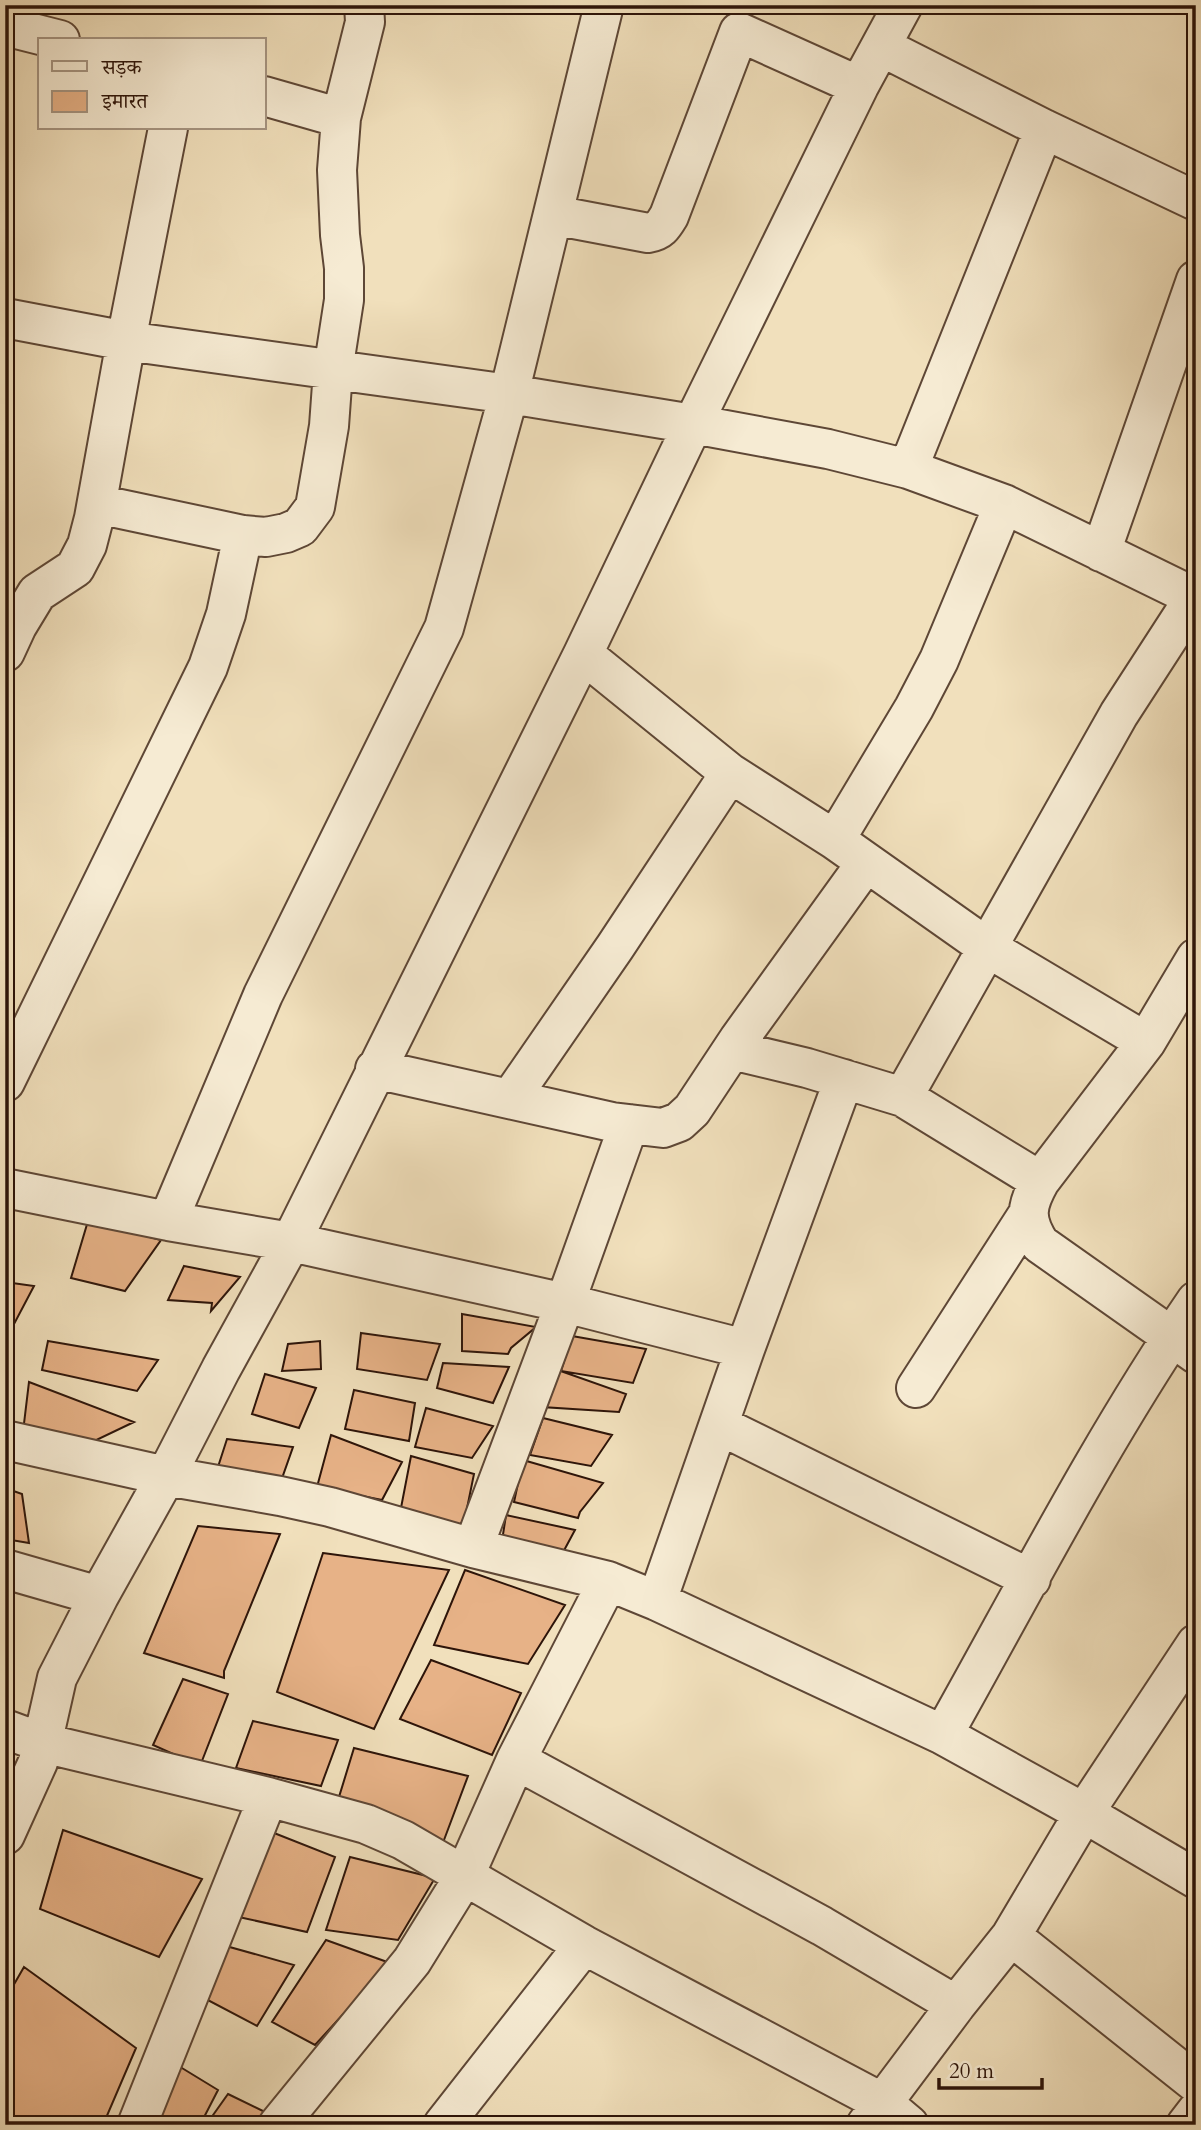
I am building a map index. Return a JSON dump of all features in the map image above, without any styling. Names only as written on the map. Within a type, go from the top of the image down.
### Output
[{"type":"street","points":[[97,503],[266,537],[300,527],[315,507],[329,426],[333,371],[344,300],[337,170],[341,118],[365,22],[364,5]]},
{"type":"street","points":[[168,1221],[263,995],[444,628],[509,394],[604,5]]},
{"type":"street","points":[[15,1734],[57,1678],[291,1242],[583,654],[859,86],[903,5]]},
{"type":"street","points":[[553,215],[648,233],[656,232],[662,227],[743,19],[859,86]]},
{"type":"street","points":[[5,26],[52,38]]},
{"type":"street","points":[[882,47],[1044,129],[1196,201]]},
{"type":"street","points":[[266,97],[341,118]]},
{"type":"street","points":[[908,469],[1044,129]]},
{"type":"street","points":[[5,652],[37,593],[75,568],[87,545],[168,130]]},
{"type":"street","points":[[1101,552],[1196,280]]},
{"type":"street","points":[[5,318],[126,341],[509,394],[828,449],[908,469],[1004,504],[1195,597],[1119,714],[903,1097]]},
{"type":"street","points":[[835,840],[914,708],[939,660],[1004,504]]},
{"type":"street","points":[[5,1082],[208,667],[226,614],[243,534]]},
{"type":"street","points":[[583,654],[730,773],[835,840],[988,948],[1146,1042]]},
{"type":"street","points":[[510,1099],[730,773]]},
{"type":"street","points":[[375,1069],[629,1124],[663,1128],[679,1122],[692,1110],[866,863]]},
{"type":"street","points":[[916,1388],[1034,1198],[1146,1042],[1194,966]]},
{"type":"street","points":[[732,1050],[807,1068],[903,1097],[1034,1198]]},
{"type":"street","points":[[657,1601],[745,1349],[844,1079]]},
{"type":"street","points":[[473,1548],[629,1124]]},
{"type":"street","points":[[5,1188],[168,1221],[291,1242],[565,1303],[745,1349]]},
{"type":"street","points":[[1034,1198],[1031,1230],[1040,1244],[1183,1346]]},
{"type":"street","points":[[943,1735],[1098,1455],[1183,1346],[1196,1301]]},
{"type":"street","points":[[719,1425],[1031,1578]]},
{"type":"street","points":[[5,1440],[166,1476],[318,1504],[473,1548],[608,1581],[657,1601],[943,1735],[1196,1879]]},
{"type":"street","points":[[5,1569],[99,1596]]},
{"type":"street","points":[[278,2125],[412,1961],[464,1877],[516,1760],[608,1581]]},
{"type":"street","points":[[15,1734],[268,1797],[366,1824],[403,1840],[886,2118],[956,2005],[1011,1936],[1084,1813],[1196,1644]]},
{"type":"street","points":[[5,1835],[38,1762],[15,1734]]},
{"type":"street","points":[[516,1760],[822,1926],[956,2005]]},
{"type":"street","points":[[136,2125],[268,1797]]},
{"type":"street","points":[[1011,1936],[1196,2083]]},
{"type":"street","points":[[443,2125],[584,1945]]},
{"type":"street","points":[[1186,2125],[1196,2112]]},
{"type":"building","points":[[88,1221],[161,1240],[125,1291],[71,1278]]},
{"type":"building","points":[[184,1266],[240,1277],[211,1311],[212,1303],[168,1300]]},
{"type":"building","points":[[5,1282],[34,1286],[13,1326],[5,1325]]},
{"type":"building","points":[[462,1314],[536,1327],[511,1348],[508,1354],[462,1351]]},
{"type":"building","points":[[361,1333],[440,1344],[427,1380],[357,1369]]},
{"type":"building","points":[[572,1336],[646,1349],[633,1383],[561,1371]]},
{"type":"building","points":[[48,1341],[158,1360],[137,1391],[42,1370]]},
{"type":"building","points":[[320,1341],[321,1369],[282,1371],[288,1344]]},
{"type":"building","points":[[443,1363],[509,1367],[493,1403],[437,1388]]},
{"type":"building","points":[[555,1369],[626,1394],[619,1412],[542,1407]]},
{"type":"building","points":[[265,1374],[316,1388],[299,1428],[252,1414]]},
{"type":"building","points":[[29,1382],[134,1422],[86,1445],[23,1432]]},
{"type":"building","points":[[354,1390],[415,1403],[409,1441],[345,1429]]},
{"type":"building","points":[[426,1408],[493,1426],[472,1458],[415,1447]]},
{"type":"building","points":[[543,1418],[612,1435],[591,1466],[530,1455]]},
{"type":"building","points":[[331,1435],[402,1462],[382,1500],[317,1487]]},
{"type":"building","points":[[227,1439],[293,1447],[281,1481],[217,1470]]},
{"type":"building","points":[[411,1456],[474,1474],[463,1528],[400,1513]]},
{"type":"building","points":[[523,1460],[603,1483],[578,1518],[514,1502]]},
{"type":"building","points":[[5,1488],[22,1494],[29,1543],[5,1539]]},
{"type":"building","points":[[506,1515],[575,1530],[561,1556],[502,1541]]},
{"type":"building","points":[[198,1526],[280,1534],[224,1671],[224,1678],[144,1653]]},
{"type":"building","points":[[323,1553],[449,1570],[374,1729],[277,1692]]},
{"type":"building","points":[[465,1570],[565,1605],[528,1664],[434,1645]]},
{"type":"building","points":[[431,1660],[521,1693],[492,1755],[400,1719]]},
{"type":"building","points":[[183,1679],[228,1694],[200,1766],[153,1745]]},
{"type":"building","points":[[253,1721],[338,1740],[321,1786],[236,1768]]},
{"type":"building","points":[[354,1748],[468,1776],[441,1848],[442,1840],[339,1797]]},
{"type":"building","points":[[63,1830],[202,1879],[159,1957],[40,1909]]},
{"type":"building","points":[[269,1831],[335,1857],[307,1932],[234,1916]]},
{"type":"building","points":[[350,1857],[435,1878],[398,1940],[326,1930]]},
{"type":"building","points":[[326,1940],[390,1963],[315,2045],[272,2022]]},
{"type":"building","points":[[226,1946],[294,1965],[257,2026],[202,1997]]},
{"type":"building","points":[[24,1967],[136,2048],[103,2125],[5,2125],[5,2000]]},
{"type":"building","points":[[177,2065],[218,2090],[200,2125],[176,2125],[154,2114]]},
{"type":"building","points":[[228,2094],[265,2112],[257,2125],[206,2125]]}]
